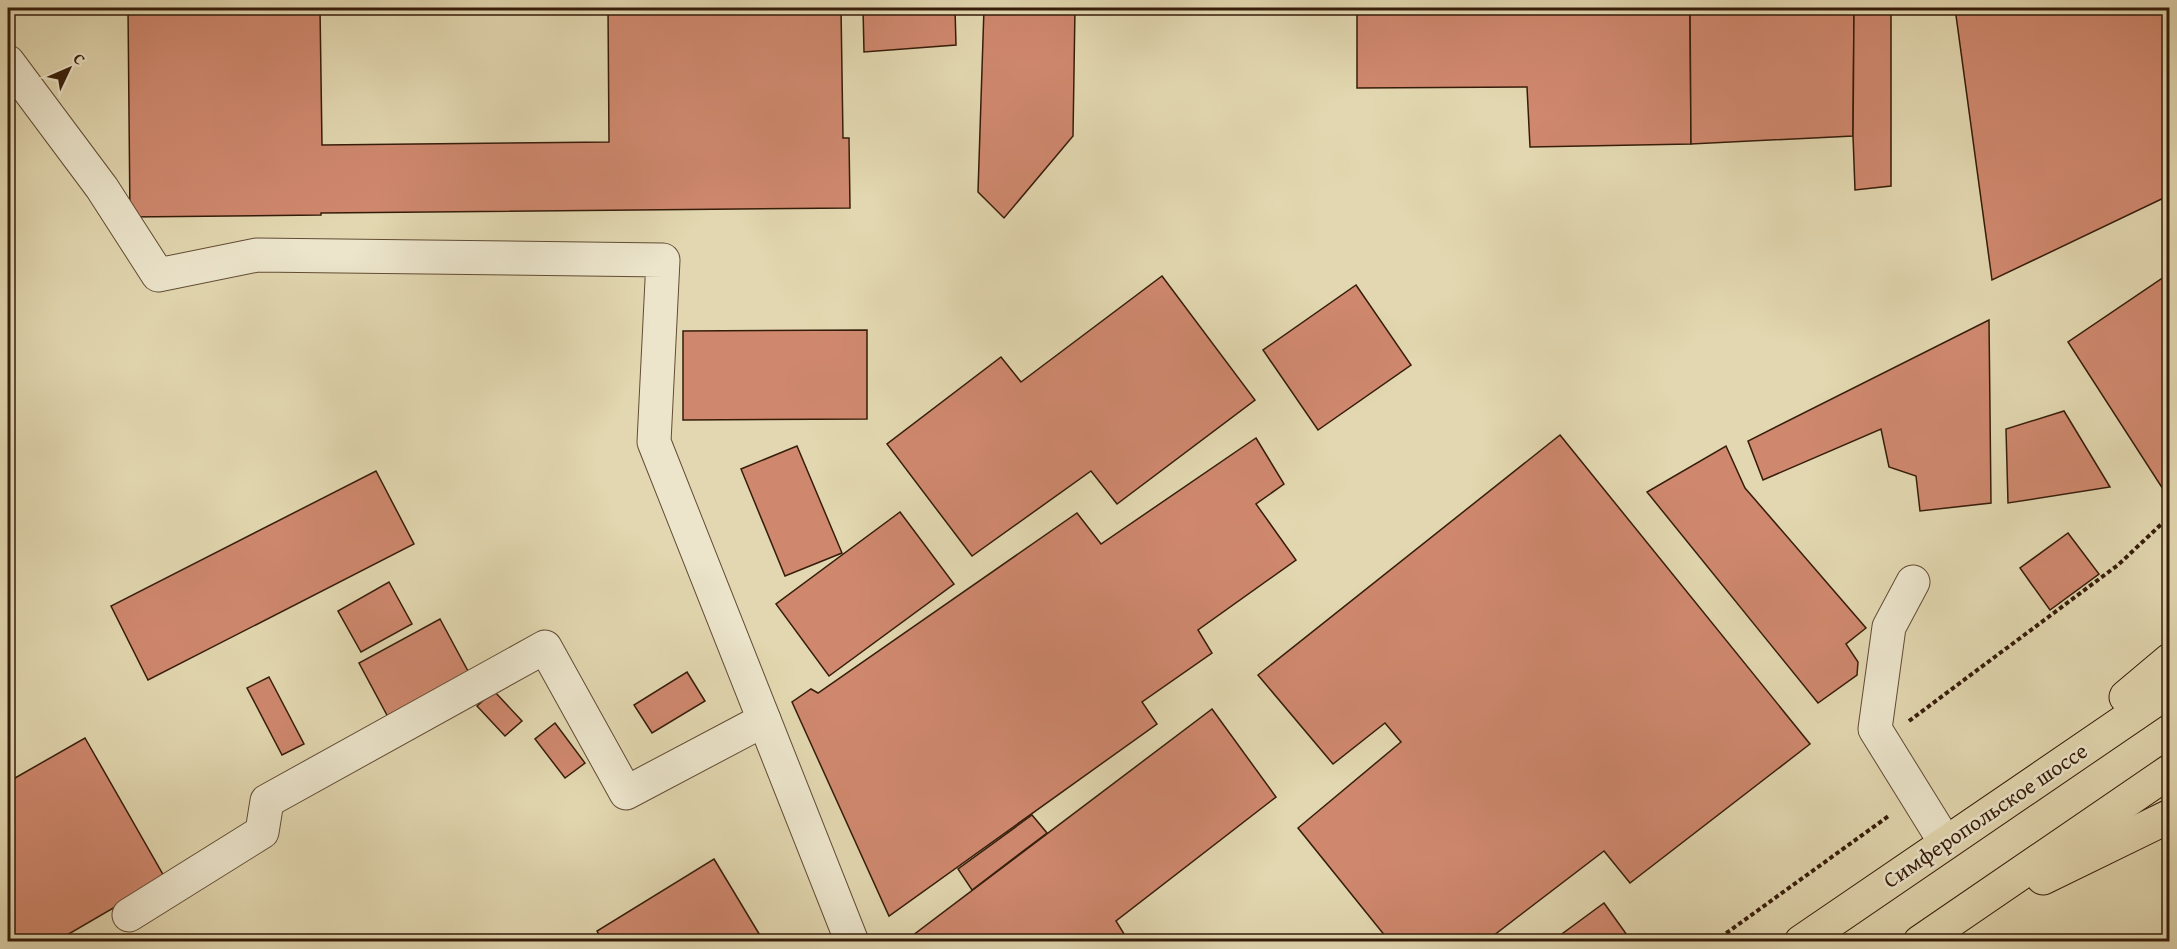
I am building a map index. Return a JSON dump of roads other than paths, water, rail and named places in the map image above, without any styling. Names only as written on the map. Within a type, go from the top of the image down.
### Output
[{"type":"main road","points":[[2026,786],[2169,660]]},
{"type":"main road","name":"Симферопольское шоссе","points":[[1801,942],[2169,690]]},
{"type":"main road","points":[[1921,942],[2169,771]]},
{"type":"main road","points":[[1921,942],[2169,816]]},
{"type":"lane","points":[[8,62],[102,188],[158,275],[257,255],[663,260],[654,442],[852,942]]},
{"type":"lane","points":[[1913,582],[1888,627],[1875,729],[1915,797],[1945,842]]},
{"type":"lane","points":[[129,915],[262,832],[267,801],[545,647],[626,793],[764,720]]}]
